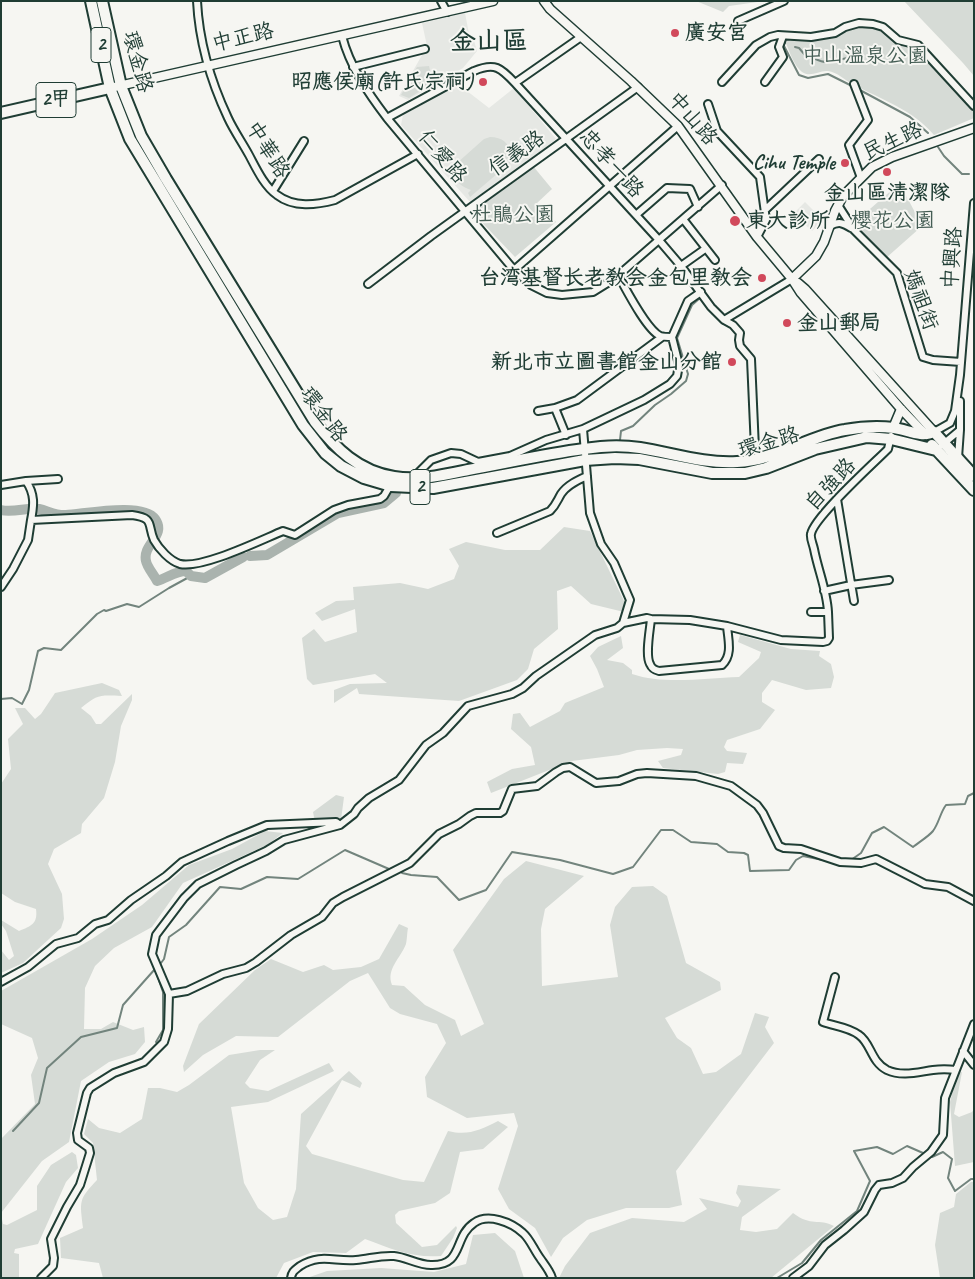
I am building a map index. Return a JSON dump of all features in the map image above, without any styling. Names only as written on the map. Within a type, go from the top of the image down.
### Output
[{"type":"main road","name":"環金路","points":[[91,1],[110,88],[130,139],[303,425],[325,452],[341,466],[364,478],[433,488],[585,460],[615,458],[639,459],[712,473],[745,473],[764,463],[843,430],[864,427],[893,428],[930,434]]},
{"type":"main road","name":"環金路","points":[[102,1],[121,86],[141,136],[315,422],[333,445],[354,462],[392,481],[438,476],[584,449],[617,446],[638,448],[712,462],[764,463],[867,437],[891,439],[936,450]]},
{"type":"main road","name":"中正路","points":[[1,113],[110,88]]},
{"type":"main road","name":"中山路","points":[[930,434],[944,443],[974,476]]},
{"type":"main road","points":[[930,434],[936,450]]},
{"type":"main road","name":"2","points":[[936,450],[974,490]]},
{"type":"street","name":"中華路","points":[[197,1],[197,14],[208,66],[228,118],[257,170],[277,195],[293,203],[305,205],[335,200],[382,172],[418,154]]},
{"type":"street","points":[[441,1],[446,12]]},
{"type":"street","name":"中正路","points":[[110,88],[492,1]]},
{"type":"street","name":"中山路","points":[[544,1],[550,9],[638,87],[678,126],[722,185],[757,237],[792,279],[801,293],[901,409],[930,434]]},
{"type":"street","points":[[738,21],[784,1]]},
{"type":"street","points":[[722,82],[756,45],[770,37],[811,37],[835,33],[860,24],[878,25],[898,40],[918,45],[974,106]]},
{"type":"street","name":"仁愛路","points":[[342,36],[353,67],[370,96],[387,118],[514,270],[531,285],[547,293],[562,295],[592,292],[618,275],[722,185]]},
{"type":"street","points":[[765,82],[784,57],[779,47],[783,36]]},
{"type":"street","points":[[515,83],[581,37]]},
{"type":"street","points":[[353,67],[425,49]]},
{"type":"street","name":"忠孝一路","points":[[387,118],[482,68],[494,66],[503,71],[682,266],[711,307],[740,333],[740,346],[751,359],[755,448],[764,463]]},
{"type":"street","points":[[854,84],[868,120],[849,146],[860,178]]},
{"type":"street","name":"信義路","points":[[368,284],[638,87]]},
{"type":"street","points":[[708,104],[717,131],[760,178],[766,220],[757,237]]},
{"type":"street","points":[[514,270],[678,126]]},
{"type":"street","name":"民生路","points":[[792,279],[816,256],[843,196],[872,167],[892,157],[974,128]]},
{"type":"street","points":[[273,192],[304,141]]},
{"type":"street","points":[[766,210],[819,159]]},
{"type":"street","points":[[636,215],[667,188],[690,189],[698,207]]},
{"type":"street","name":"中興路","points":[[930,434],[950,423],[955,411],[960,375],[974,203]]},
{"type":"street","name":"媽祖街","points":[[838,204],[854,230],[897,273],[923,357],[932,360],[961,362]]},
{"type":"street","points":[[683,219],[715,260]]},
{"type":"street","points":[[830,226],[843,222],[854,230]]},
{"type":"street","points":[[682,266],[705,249]]},
{"type":"street","points":[[618,275],[635,305],[654,331],[662,337]]},
{"type":"street","points":[[724,320],[792,279]]},
{"type":"street","name":"中山路","points":[[792,279],[805,289],[930,434]]},
{"type":"street","points":[[413,478],[431,460],[451,453],[461,454],[478,462],[510,456],[546,440],[582,429],[644,400],[670,384],[677,376],[679,365],[672,337],[688,301],[701,292]]},
{"type":"street","points":[[538,411],[555,408],[577,400],[662,337],[672,337]]},
{"type":"street","name":"中興路","points":[[958,458],[960,375]]},
{"type":"street","points":[[555,408],[566,435]]},
{"type":"street","points":[[893,428],[901,409]]},
{"type":"street","name":"自強路","points":[[727,626],[781,640],[827,641],[827,601],[810,534],[819,519],[837,499],[888,449],[893,428]]},
{"type":"street","points":[[582,429],[590,513],[601,544],[614,563],[630,600],[623,623]]},
{"type":"street","points":[[936,450],[960,430]]},
{"type":"street","points":[[497,533],[550,511],[556,505],[566,487],[587,476]]},
{"type":"street","points":[[1,486],[26,481],[58,479]]},
{"type":"street","points":[[1,587],[28,540],[34,497],[31,487],[26,481]]},
{"type":"street","points":[[30,520],[142,516],[149,520],[155,541],[170,558],[179,564],[189,564],[217,558],[283,531],[295,535],[334,510],[348,505],[380,499],[384,496],[392,481]]},
{"type":"street","points":[[837,499],[854,601]]},
{"type":"street","points":[[824,591],[889,580]]},
{"type":"street","points":[[811,612],[828,612]]},
{"type":"street","points":[[41,1278],[53,1266],[54,1258],[51,1239],[67,1206],[80,1185],[90,1154],[89,1148],[78,1140],[77,1132],[87,1093],[90,1088],[114,1073],[144,1062],[164,1042],[168,1029],[169,994],[152,954],[156,935],[184,898],[198,884],[266,851],[284,840],[340,825],[369,798],[399,780],[426,745],[443,733],[468,706],[518,691],[595,636],[617,628],[623,623],[647,618],[690,620],[727,626],[729,656],[722,665],[660,671],[653,669],[648,658],[651,619]]},
{"type":"street","points":[[169,994],[187,991],[223,974],[246,968],[291,934],[316,922],[343,896],[410,863],[439,834],[476,814],[500,813],[503,811],[512,789],[537,786],[563,768],[570,767],[588,780],[596,783],[619,781],[637,774],[647,773],[696,776],[731,786],[757,805],[779,846],[810,852],[840,862],[862,863],[876,859],[925,884],[948,887],[974,901]]},
{"type":"street","points":[[1,982],[28,968],[56,944],[78,938],[95,924],[108,920],[188,858],[266,825],[336,822],[340,825]]},
{"type":"street","points":[[835,977],[823,1022],[851,1030],[861,1036],[874,1059],[887,1070],[899,1073],[917,1073],[941,1069],[956,1070]]},
{"type":"street","points":[[793,1278],[809,1266],[825,1245],[864,1212],[879,1185],[903,1178],[931,1152],[943,1136],[945,1098],[974,1024]]},
{"type":"street","points":[[963,1050],[974,1065]]},
{"type":"street","points":[[291,1278],[294,1271],[308,1261],[316,1259],[354,1260],[379,1256],[395,1256],[431,1265],[444,1263],[452,1259],[466,1230],[473,1223],[482,1219],[493,1218],[512,1225],[524,1233],[552,1278]]},
{"type":"shaded area","points":[[465,13],[469,34],[472,34],[477,51],[463,68],[408,100],[399,96],[427,46],[422,23]]},
{"type":"shaded area","points":[[458,84],[489,108],[514,88],[556,139],[470,202],[401,125],[403,115]]},
{"type":"shaded area","points":[[805,202],[826,223],[823,229],[818,225],[812,231],[793,214]]},
{"type":"green space","points":[[696,1],[765,1],[729,6],[723,12]]},
{"type":"green space","points":[[904,1],[974,1],[974,76],[963,63]]},
{"type":"green space","name":"中山溫泉公園","points":[[859,26],[872,26],[899,43],[918,48],[974,110],[974,118],[934,135],[926,126],[906,112],[835,73],[825,71],[805,74],[794,62],[785,41],[789,38],[818,38],[846,32],[847,29]]},
{"type":"green space","points":[[429,66],[433,83],[409,98],[401,95],[417,67]]},
{"type":"green space","points":[[490,137],[498,138],[507,144],[510,155],[522,146],[525,150],[470,197],[468,193],[471,190],[459,183],[455,171],[450,175],[447,172],[484,139]]},
{"type":"green space","name":"杜鵑公園","points":[[533,166],[552,189],[537,203],[556,222],[515,257],[471,211]]},
{"type":"green space","name":"櫻花公園","points":[[901,186],[918,218],[926,225],[921,227],[886,258],[852,224],[848,217],[863,215],[893,189]]},
{"type":"green space","points":[[564,527],[590,531],[625,603],[624,612],[591,604],[571,586],[557,591],[558,629],[534,649],[528,669],[517,680],[459,701],[359,694],[357,688],[334,703],[334,690],[350,684],[387,683],[375,674],[313,685],[307,679],[302,638],[314,629],[325,642],[357,632],[355,609],[322,621],[315,613],[336,601],[354,600],[353,587],[400,583],[428,589],[454,579],[459,566],[449,549],[466,542],[505,550],[540,550]]},
{"type":"green space","points":[[740,635],[791,649],[820,651],[819,656],[831,664],[834,677],[831,688],[806,690],[772,680],[762,693],[762,702],[775,710],[760,729],[727,740],[724,747],[727,751],[747,753],[743,764],[727,763],[725,772],[718,774],[663,768],[658,761],[681,755],[683,749],[637,750],[619,755],[572,761],[491,793],[487,782],[512,769],[535,765],[531,747],[511,729],[513,714],[520,713],[530,727],[560,711],[565,703],[604,687],[590,656],[598,647],[621,636],[623,648],[607,660],[623,663],[632,670],[632,674],[644,677],[685,680],[739,677],[759,658],[761,652],[738,642]]},
{"type":"green space","points":[[102,683],[119,690],[122,696],[100,696],[81,708],[91,716],[96,724],[101,724],[132,694],[132,700],[121,726],[115,762],[104,798],[82,824],[81,833],[54,849],[48,864],[62,894],[64,919],[61,928],[23,963],[1,973],[1,950],[9,960],[14,956],[1,920],[19,931],[33,924],[36,918],[36,909],[15,902],[1,893],[1,784],[11,769],[8,739],[23,724],[15,708],[25,708],[35,719],[41,714],[55,693]]},
{"type":"green space","points":[[336,795],[344,797],[341,820],[315,822],[313,812]]},
{"type":"green space","points":[[265,831],[283,833],[267,845],[183,883],[152,927],[114,948],[95,966],[85,988],[84,1029],[101,1029],[113,1022],[133,1030],[144,1027],[145,1042],[135,1054],[109,1062],[81,1081],[69,1142],[42,1161],[1,1213],[1,1139],[35,1104],[31,1075],[38,1058],[32,1038],[1,1024],[1,991],[92,939],[142,905],[189,865],[232,849]]},
{"type":"green space","points":[[526,861],[584,876],[545,909],[541,929],[542,986],[618,977],[610,925],[615,907],[632,887],[653,886],[667,896],[686,963],[720,982],[721,990],[665,1018],[677,1038],[691,1048],[703,1074],[716,1072],[741,1054],[755,1013],[769,1017],[765,1027],[774,1043],[676,1171],[682,1205],[669,1208],[626,1208],[587,1220],[563,1238],[551,1257],[535,1228],[509,1209],[498,1189],[518,1126],[514,1113],[467,1118],[427,1097],[425,1077],[446,1043],[437,1024],[400,1014],[390,1008],[368,973],[350,981],[278,1037],[236,1036],[203,1055],[184,1072],[183,1066],[199,1024],[255,970],[271,959],[303,972],[324,965],[333,970],[361,967],[379,959],[399,924],[408,928],[407,941],[392,969],[392,985],[404,986],[425,1005],[455,1020],[461,1036],[484,1024],[453,950],[504,879]]},
{"type":"green space","points":[[260,1050],[275,1050],[260,1060],[245,1083],[250,1088],[268,1091],[329,1063],[334,1071],[268,1102],[231,1107],[244,1183],[258,1208],[273,1220],[287,1217],[296,1189],[301,1114],[349,1071],[362,1083],[360,1088],[342,1080],[306,1146],[312,1154],[403,1180],[424,1182],[448,1131],[462,1133],[474,1131],[498,1121],[508,1127],[483,1149],[460,1152],[450,1193],[435,1203],[399,1211],[395,1215],[396,1223],[422,1247],[437,1245],[456,1226],[453,1238],[441,1256],[411,1254],[365,1239],[346,1253],[313,1252],[284,1263],[276,1278],[103,1278],[99,1263],[61,1258],[60,1238],[83,1228],[81,1206],[83,1197],[97,1180],[93,1143],[84,1134],[88,1119],[99,1128],[120,1133],[142,1119],[148,1088],[160,1088],[177,1092],[229,1055]]},
{"type":"green space","points":[[962,1072],[954,1114],[959,1117],[972,1112],[974,1109],[974,1162],[955,1166],[950,1102],[957,1074]]},
{"type":"green space","points":[[72,1152],[76,1155],[78,1168],[66,1182],[38,1244],[15,1249],[14,1253],[19,1254],[19,1278],[1,1278],[1,1214],[3,1224],[7,1225],[37,1210],[37,1186],[51,1165]]},
{"type":"green space","points":[[971,1182],[974,1182],[974,1278],[940,1278],[935,1245],[940,1213],[954,1207],[956,1194]]},
{"type":"green space","points":[[738,1185],[781,1189],[742,1217],[740,1230],[756,1232],[777,1229],[793,1213],[805,1220],[834,1226],[771,1278],[559,1278],[565,1266],[590,1233],[632,1218],[684,1222],[707,1209],[699,1198],[738,1207],[741,1201],[736,1193]]},
{"type":"green space","points":[[495,1233],[515,1251],[524,1278],[307,1278],[327,1271],[381,1268],[434,1272],[466,1264],[473,1235]]},
{"type":"waterway","points":[[785,43],[783,44],[799,75],[808,78],[828,74],[852,86]]},
{"type":"waterway","points":[[795,47],[799,48],[805,55],[822,62],[849,58]]},
{"type":"waterway","points":[[858,89],[910,117],[928,133]]},
{"type":"waterway","points":[[938,147],[962,174],[969,174]]},
{"type":"waterway","points":[[620,440],[621,431],[633,426],[655,405],[686,381],[688,374],[677,338],[692,305],[700,298]]},
{"type":"waterway","points":[[250,556],[267,555],[338,513],[384,503],[396,493]]},
{"type":"waterway","points":[[1,510],[39,509],[63,515],[127,510],[149,514],[155,519],[158,530],[147,550],[146,561],[157,581],[182,571],[186,571],[191,576],[205,578],[243,557]]},
{"type":"waterway","points":[[1,699],[12,698],[22,704],[29,690],[38,651],[44,648],[61,650],[97,614],[104,610],[127,604],[139,607],[191,576]]},
{"type":"waterway","points":[[851,860],[861,853],[872,833],[884,827],[913,847],[933,831],[946,805],[965,804],[968,796],[974,793]]},
{"type":"waterway","points":[[402,873],[437,877],[459,900],[486,890],[512,852],[560,860],[613,874],[633,867],[661,830],[673,830],[691,842],[717,844],[728,852],[744,853],[748,855],[750,871],[789,870],[796,860],[803,856],[828,861]]},
{"type":"waterway","points":[[161,963],[164,959],[169,937],[186,925],[220,887],[241,889],[267,877],[298,879],[345,850],[389,869]]},
{"type":"waterway","points":[[13,1131],[39,1103],[47,1068],[81,1037],[117,1028],[123,1005],[155,969]]},
{"type":"waterway","points":[[156,972],[163,992],[163,1030],[156,1042]]},
{"type":"waterway","points":[[777,1278],[802,1263],[821,1240],[857,1211],[870,1181],[854,1151],[877,1147],[893,1154],[907,1146],[923,1153]]},
{"type":"waterway","points":[[932,1157],[943,1152],[952,1159],[948,1178],[955,1191],[971,1179],[974,1179]]},
{"type":"place","name":"廣安宮","points":[[675,33]]},
{"type":"place","name":"昭應侯廟(許氏宗祠)","points":[[483,82]]},
{"type":"place","name":"Cihu Temple","points":[[845,163]]},
{"type":"place","name":"金山區清潔隊","points":[[887,172]]},
{"type":"place","name":"東大診所","points":[[735,221]]},
{"type":"place","name":"台湾基督长老教会金包里教会","points":[[762,278]]},
{"type":"place","name":"金山郵局","points":[[787,323]]},
{"type":"place","name":"新北市立圖書館金山分館","points":[[732,362]]},
{"type":"district","name":"金山區","points":[[489,42]]}]
